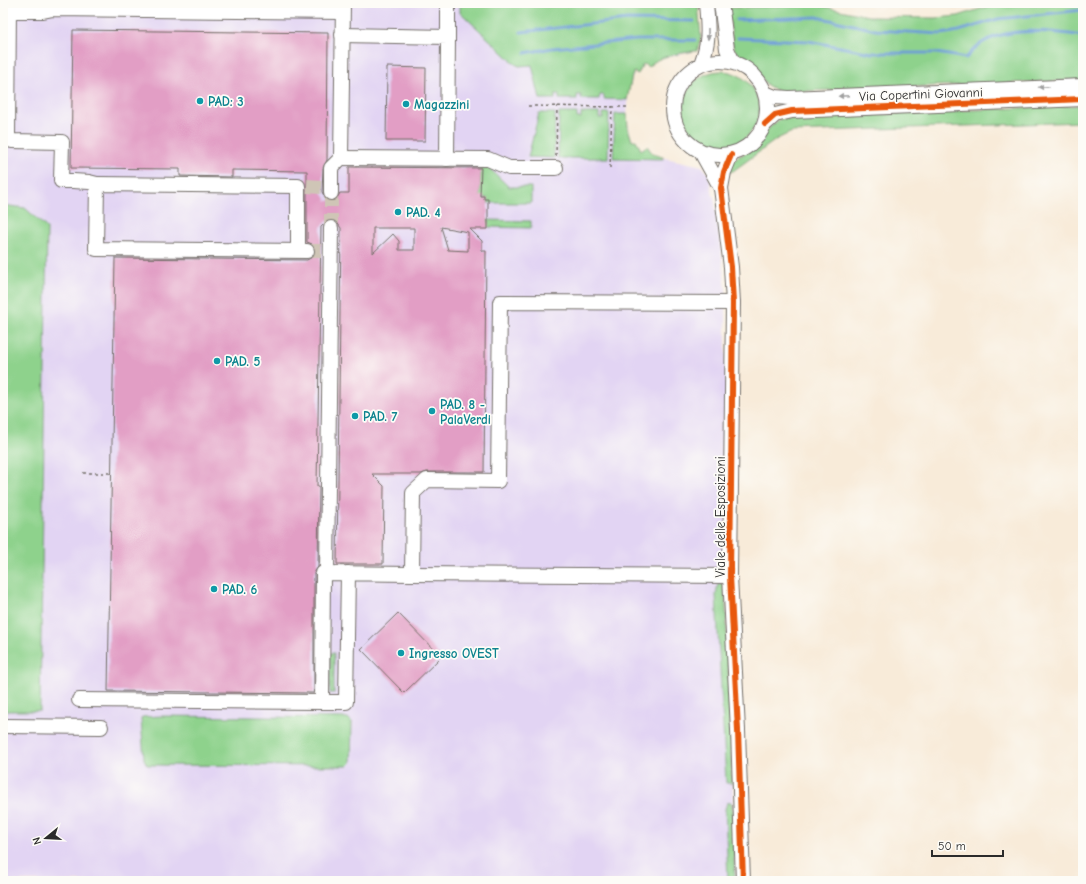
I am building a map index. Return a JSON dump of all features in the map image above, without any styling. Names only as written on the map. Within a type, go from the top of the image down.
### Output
[{"type":"street","points":[[446,159],[448,3]]},
{"type":"street","points":[[701,64],[707,50],[709,36],[706,3]]},
{"type":"street","points":[[721,3],[727,49],[733,62]]},
{"type":"street","points":[[97,184],[96,249],[302,251],[303,186],[97,184],[89,182],[61,181],[62,142],[12,141],[8,139],[9,7],[44,11],[60,9],[343,8],[341,158],[331,168],[328,189]]},
{"type":"street","points":[[342,35],[448,37]]},
{"type":"street","name":"Viale delle Esposizioni","points":[[714,61],[733,62],[745,68],[756,77],[765,93],[767,109],[764,124],[757,138],[744,149],[720,156],[701,152],[689,145],[680,135],[674,123],[672,110],[673,97],[678,85],[691,70],[701,64],[714,61]]},
{"type":"street","name":"Via Copertini Giovanni","points":[[765,93],[775,97],[789,98],[1083,86]]},
{"type":"street","name":"Via Copertini Giovanni","points":[[764,124],[775,115],[792,111],[1083,99]]},
{"type":"street","name":"Viale delle Esposizioni","points":[[701,152],[721,188]]},
{"type":"street","name":"Viale delle Esposizioni","points":[[731,154],[724,172],[721,188],[731,267],[733,303],[730,576],[743,881]]},
{"type":"street","points":[[341,158],[488,159],[509,168],[556,168]]},
{"type":"street","points":[[327,573],[326,251],[331,228]]},
{"type":"street","points":[[412,574],[413,493],[427,480],[498,480],[500,302],[733,303]]},
{"type":"street","points":[[322,702],[323,573],[730,576]]},
{"type":"street","points":[[79,700],[346,702],[348,573]]},
{"type":"street","points":[[3,726],[102,727]]},
{"type":"path","points":[[528,106],[627,107]]},
{"type":"path","points":[[556,168],[557,106]]},
{"type":"path","points":[[610,168],[612,106]]},
{"type":"path","points":[[83,473],[113,473]]},
{"type":"shaded area","points":[[3,3],[698,3],[697,51],[658,59],[649,67],[643,64],[638,74],[634,72],[628,93],[627,121],[632,141],[636,140],[641,150],[647,146],[651,153],[656,156],[702,166],[709,175],[714,196],[726,290],[726,608],[736,881],[3,881],[3,711],[40,711],[47,229],[25,208],[3,205]]},
{"type":"green space","points":[[460,3],[698,3],[701,38],[697,51],[663,57],[649,67],[643,64],[638,74],[634,72],[632,76],[627,100],[604,99],[604,95],[600,95],[599,99],[581,99],[581,95],[577,95],[577,99],[559,99],[559,94],[555,94],[555,99],[540,99],[532,65],[519,66],[515,64],[460,12]]},
{"type":"green space","points":[[1016,3],[1083,3],[1083,80],[779,92],[767,85],[756,70],[738,54],[733,47],[728,8],[817,5],[873,17],[935,18],[958,16],[983,8]]},
{"type":"green space","points":[[721,71],[735,74],[748,82],[756,95],[759,109],[756,123],[748,136],[735,144],[721,147],[707,144],[694,136],[686,123],[683,109],[686,95],[694,82],[707,74]]},
{"type":"green space","points":[[1083,105],[1083,122],[792,132],[777,139],[733,171],[727,173],[734,159],[755,148],[769,128],[780,119]]},
{"type":"green space","points":[[539,113],[555,113],[554,158],[528,157]]},
{"type":"green space","points":[[559,113],[577,113],[577,118],[581,118],[581,113],[599,113],[599,118],[603,118],[603,113],[609,113],[608,158],[558,158]]},
{"type":"green space","points":[[615,114],[627,114],[628,128],[632,141],[636,140],[641,150],[647,146],[653,154],[663,157],[663,159],[613,158]]},
{"type":"green space","points":[[481,167],[488,167],[509,187],[531,187],[531,203],[488,203],[488,199],[480,196]]},
{"type":"green space","points":[[3,205],[25,208],[47,228],[40,711],[3,711]]},
{"type":"green space","points":[[488,220],[531,221],[531,228],[484,227],[484,224],[488,224]]},
{"type":"green space","points":[[718,583],[724,584],[726,608],[732,783],[726,783],[716,595]]},
{"type":"green space","points":[[330,653],[334,653],[334,693],[330,693]]},
{"type":"green space","points":[[142,717],[348,718],[352,722],[351,763],[348,766],[147,765],[144,759],[141,719]]},
{"type":"green space","points":[[731,802],[735,881],[728,881],[725,809],[727,803]]},
{"type":"building","points":[[73,30],[328,33],[327,160],[323,168],[322,192],[327,201],[336,200],[340,193],[349,193],[349,167],[481,168],[480,196],[484,196],[484,199],[488,199],[488,229],[470,229],[482,241],[482,251],[486,251],[484,472],[372,474],[384,486],[383,564],[337,564],[341,228],[336,221],[331,220],[327,221],[321,227],[317,486],[319,486],[318,567],[314,573],[314,693],[108,691],[115,258],[307,260],[314,256],[315,251],[312,244],[307,242],[307,171],[232,170],[232,177],[180,176],[180,169],[71,168]],"holes":[[[441,227],[468,232],[468,251],[448,250]],[[373,228],[414,228],[414,250],[399,250],[399,241],[393,234],[373,253]]]},
{"type":"building","name":"Magazzini","points":[[387,67],[426,68],[425,141],[386,141]]},
{"type":"building","name":"Ingresso OVEST","points":[[398,613],[441,657],[404,693],[361,649]]},
{"type":"waterway","points":[[737,20],[817,17],[876,30],[941,34],[959,31],[998,19],[1083,10]]},
{"type":"waterway","points":[[521,32],[627,20],[694,21]]},
{"type":"waterway","points":[[738,38],[808,41],[872,53],[937,53],[966,58],[980,44],[1005,34],[1031,31],[1083,36]]},
{"type":"waterway","points":[[525,53],[552,48],[637,40],[695,40]]},
{"type":"tunnel","points":[[307,186],[322,187]]},
{"type":"tunnel","points":[[331,193],[331,228]]},
{"type":"tunnel","points":[[307,251],[321,251]]},
{"type":"cycle path","points":[[765,124],[775,115],[792,111],[1083,99]]},
{"type":"cycle path","points":[[731,155],[724,172],[721,188],[731,267],[733,303],[730,576],[738,730],[743,881]]},
{"type":"place","name":"PAD: 3","points":[[200,101]]},
{"type":"place","name":"Magazzini","points":[[406,104]]},
{"type":"place","name":"PAD. 4","points":[[398,212]]},
{"type":"place","name":"PAD. 5","points":[[217,361]]},
{"type":"place","name":"PAD. 8 - PalaVerdi","points":[[432,411]]},
{"type":"place","name":"PAD. 7","points":[[355,416]]},
{"type":"place","name":"PAD. 6","points":[[214,589]]},
{"type":"place","name":"Ingresso OVEST","points":[[401,653]]}]
